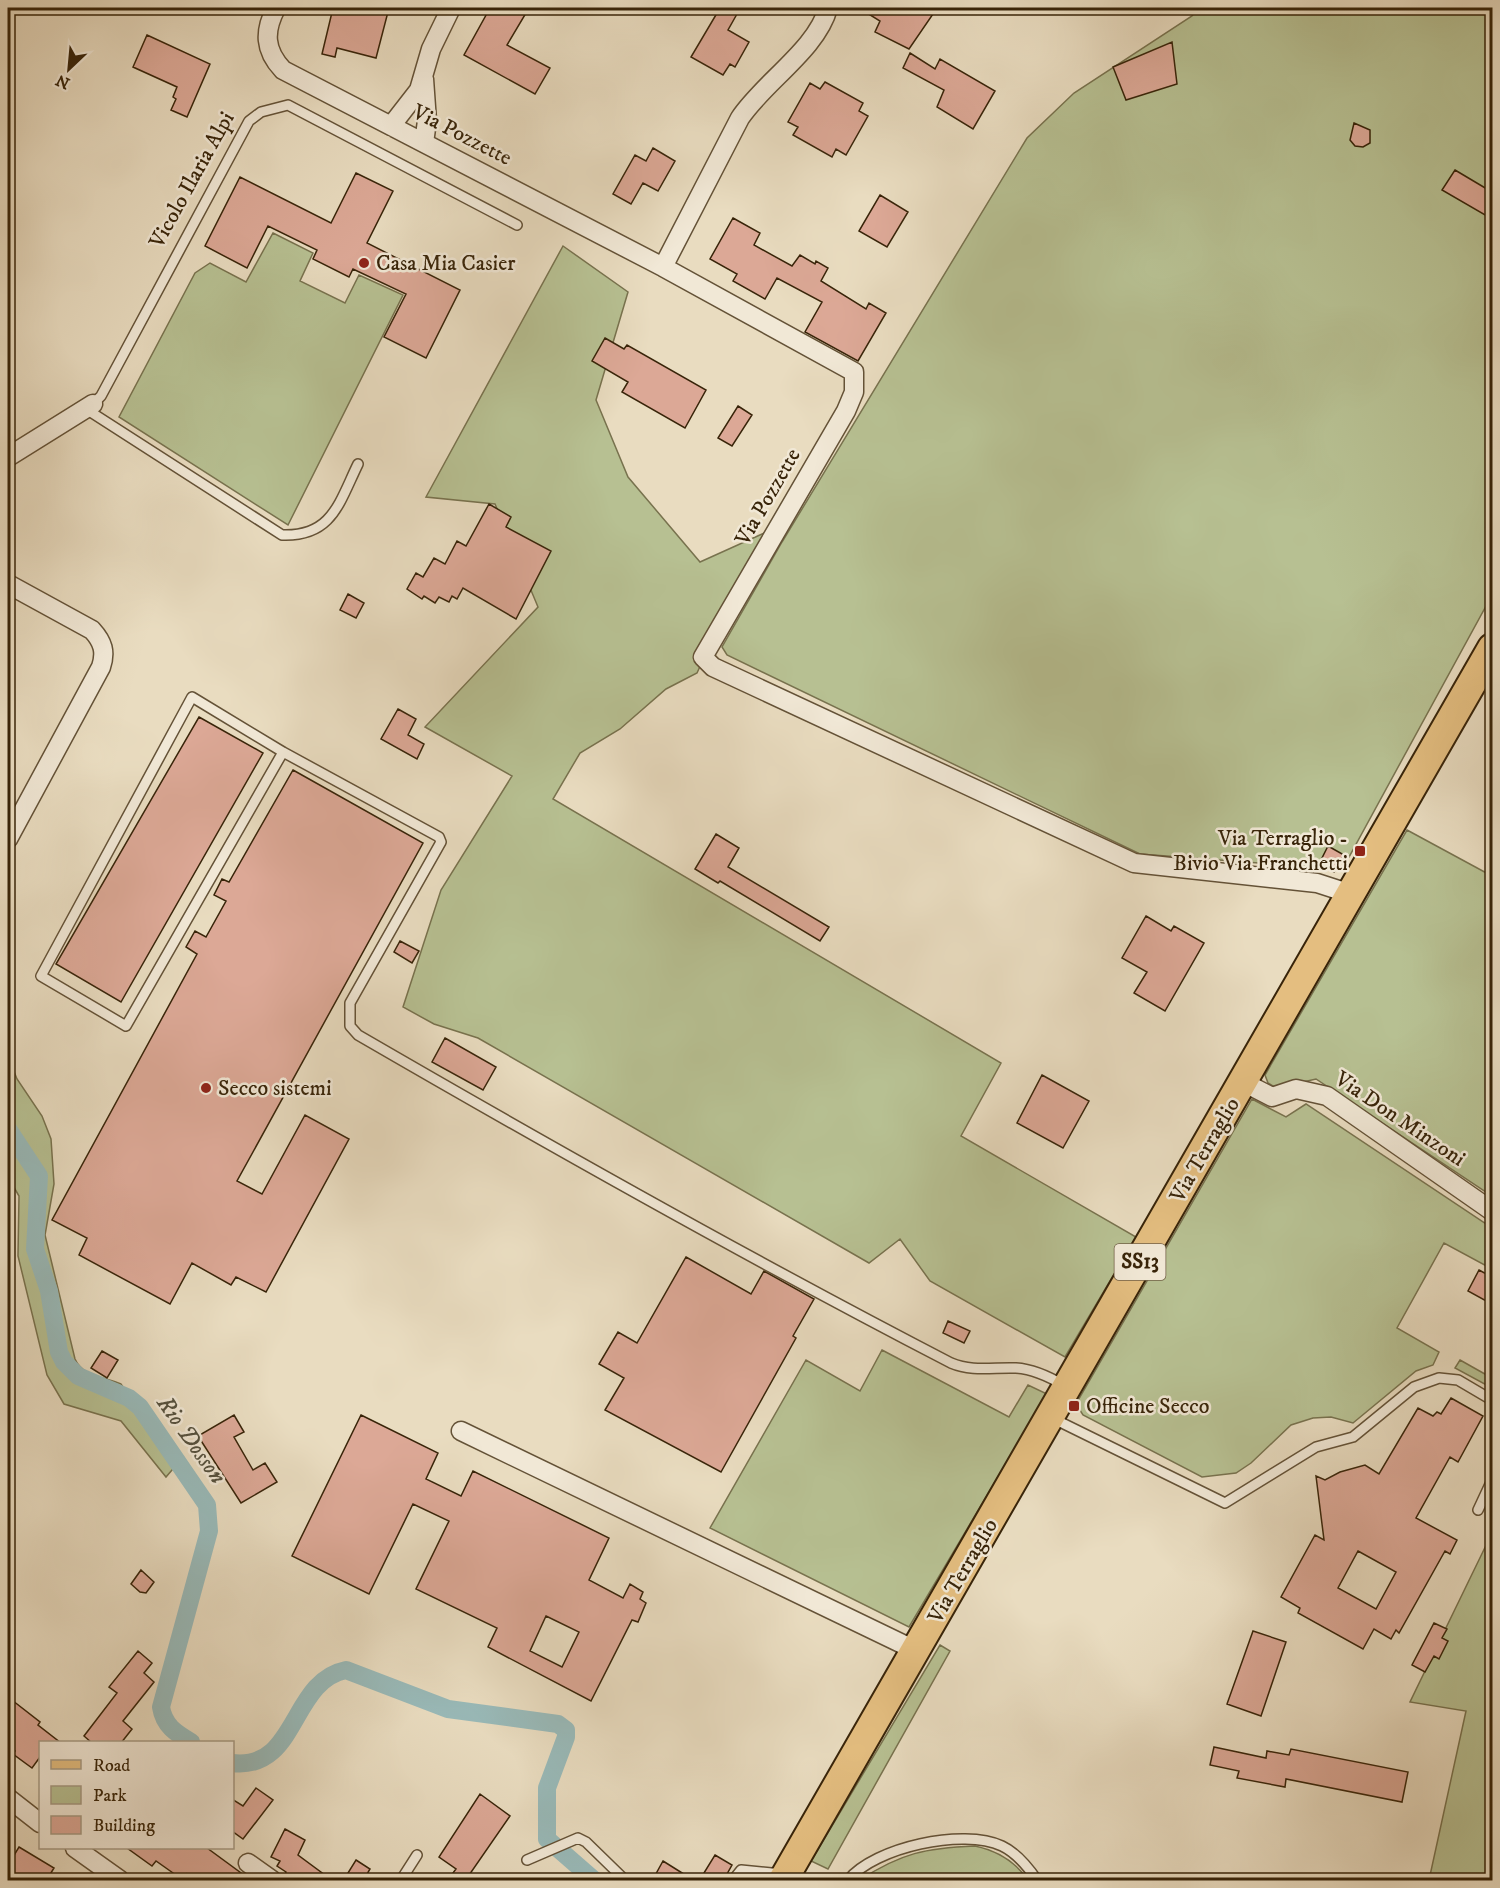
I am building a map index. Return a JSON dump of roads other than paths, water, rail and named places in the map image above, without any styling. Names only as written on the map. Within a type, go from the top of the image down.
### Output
[{"type":"main road","name":"Via Terraglio","points":[[789,1879],[917,1651],[1492,648]]},
{"type":"street","name":"Via Pozzette","points":[[276,8],[267,41],[269,53],[283,70],[663,267],[854,372],[854,392],[846,411],[703,657],[713,667],[1134,862],[1317,883],[1351,894]]},
{"type":"street","points":[[392,126],[415,100],[431,49],[451,8]]},
{"type":"street","points":[[663,267],[752,99],[814,37],[828,8]]},
{"type":"street","points":[[424,75],[427,121],[424,143]]},
{"type":"street","name":"Vicolo Ilaria Alpi","points":[[8,457],[90,406]]},
{"type":"street","points":[[8,584],[92,630],[101,641],[104,653],[101,667],[8,839]]},
{"type":"street","name":"Via Don Minzoni","points":[[1243,1082],[1272,1097],[1296,1089],[1327,1096],[1492,1210]]},
{"type":"street","points":[[461,1431],[917,1651]]},
{"type":"street","points":[[8,1798],[39,1822]]},
{"type":"street","points":[[76,1849],[120,1881]]},
{"type":"street","points":[[248,1863],[272,1881]]},
{"type":"lane","name":"Vicolo Ilaria Alpi","points":[[90,406],[101,396],[249,121],[261,112],[288,105],[517,225]]},
{"type":"lane","points":[[90,406],[282,535],[309,534],[326,522],[340,502],[358,465]]},
{"type":"lane","points":[[283,752],[126,1026],[41,976],[192,698],[283,752],[439,837],[441,842],[350,1003],[350,1026],[358,1035],[571,1158],[818,1294],[951,1363],[970,1368],[1019,1368],[1051,1378],[1069,1388]]},
{"type":"lane","points":[[1052,1418],[1225,1503],[1316,1447],[1353,1437],[1414,1387],[1439,1378],[1458,1380],[1492,1400]]},
{"type":"lane","points":[[1478,1510],[1492,1480]]},
{"type":"lane","points":[[531,1858],[578,1838],[586,1842],[625,1881]]},
{"type":"lane","points":[[848,1881],[884,1856],[903,1848],[940,1840],[975,1838],[1004,1846],[1023,1862],[1037,1881]]},
{"type":"lane","points":[[401,1881],[417,1855]]},
{"type":"lane","points":[[733,1881],[741,1870],[789,1879]]},
{"type":"waterway","name":"Rio Dosson","points":[[8,1129],[39,1176],[35,1249],[49,1291],[59,1352],[64,1362],[78,1376],[129,1398],[140,1407],[207,1505],[209,1531],[161,1707],[168,1724],[190,1741]]},
{"type":"waterway","name":"Rio Dosson","points":[[234,1763],[254,1762],[270,1753],[282,1740],[314,1690],[328,1677],[346,1670],[448,1709],[558,1724],[566,1730],[566,1737],[547,1788],[547,1839],[594,1880]]},
{"type":"place","name":"Casa Mia Casier","points":[[364,263]]},
{"type":"place","name":"Via Terraglio - Bivio Via Franchetti","points":[[1360,851]]},
{"type":"place","name":"Secco sistemi","points":[[206,1088]]},
{"type":"place","name":"Officine Secco","points":[[1074,1406]]}]
